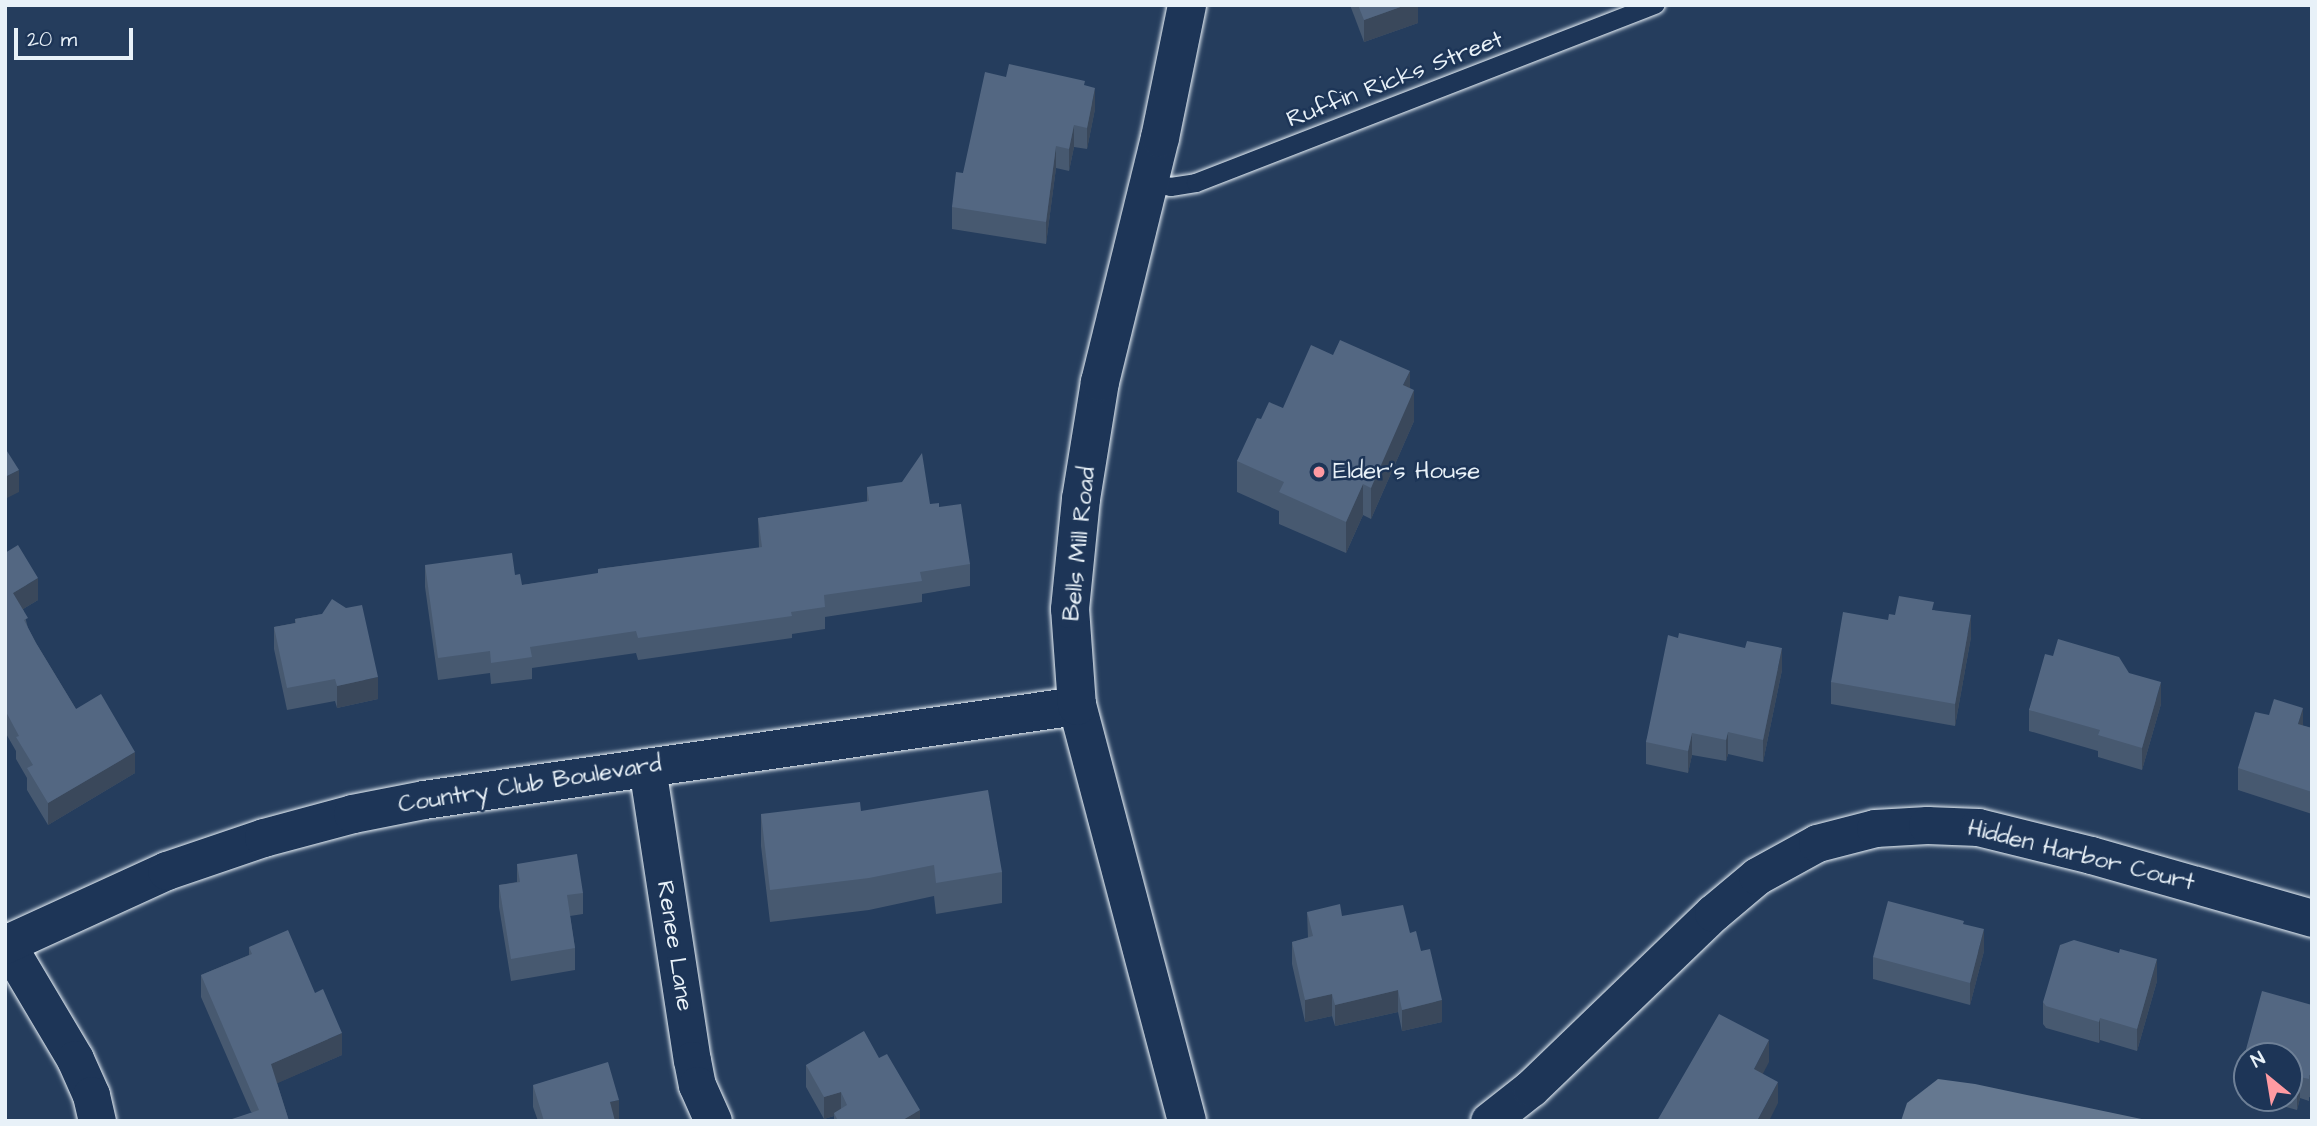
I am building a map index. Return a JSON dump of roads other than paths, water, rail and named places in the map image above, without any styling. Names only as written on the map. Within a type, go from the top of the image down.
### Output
[{"type":"street","name":"Bells Mill Road","points":[[1187,5],[1149,183],[1100,382],[1081,499],[1070,609],[1077,705],[1187,1121]]},
{"type":"street","name":"Country Club Boulevard","points":[[6,944],[167,871],[264,838],[353,814],[424,800],[1077,705]]},
{"type":"street","name":"Renee Lane","points":[[647,767],[692,1060],[697,1085],[713,1121]]},
{"type":"street","name":"Hidden Harbor Court","points":[[1489,1121],[1530,1108],[1713,913],[1757,876],[1817,843],[1875,828],[1927,825],[1978,827],[2091,855],[2312,918]]},
{"type":"street","points":[[6,944],[75,1059],[91,1095],[97,1121]]},
{"type":"lane","name":"Ruffin Ricks Street","points":[[1149,183],[1171,187],[1196,183],[1656,5]]},
{"type":"water","points":[[1938,1079],[1975,1084],[2151,1121],[1901,1121],[1907,1103]]},
{"type":"place","name":"Elder's House","points":[[1319,472]]}]
